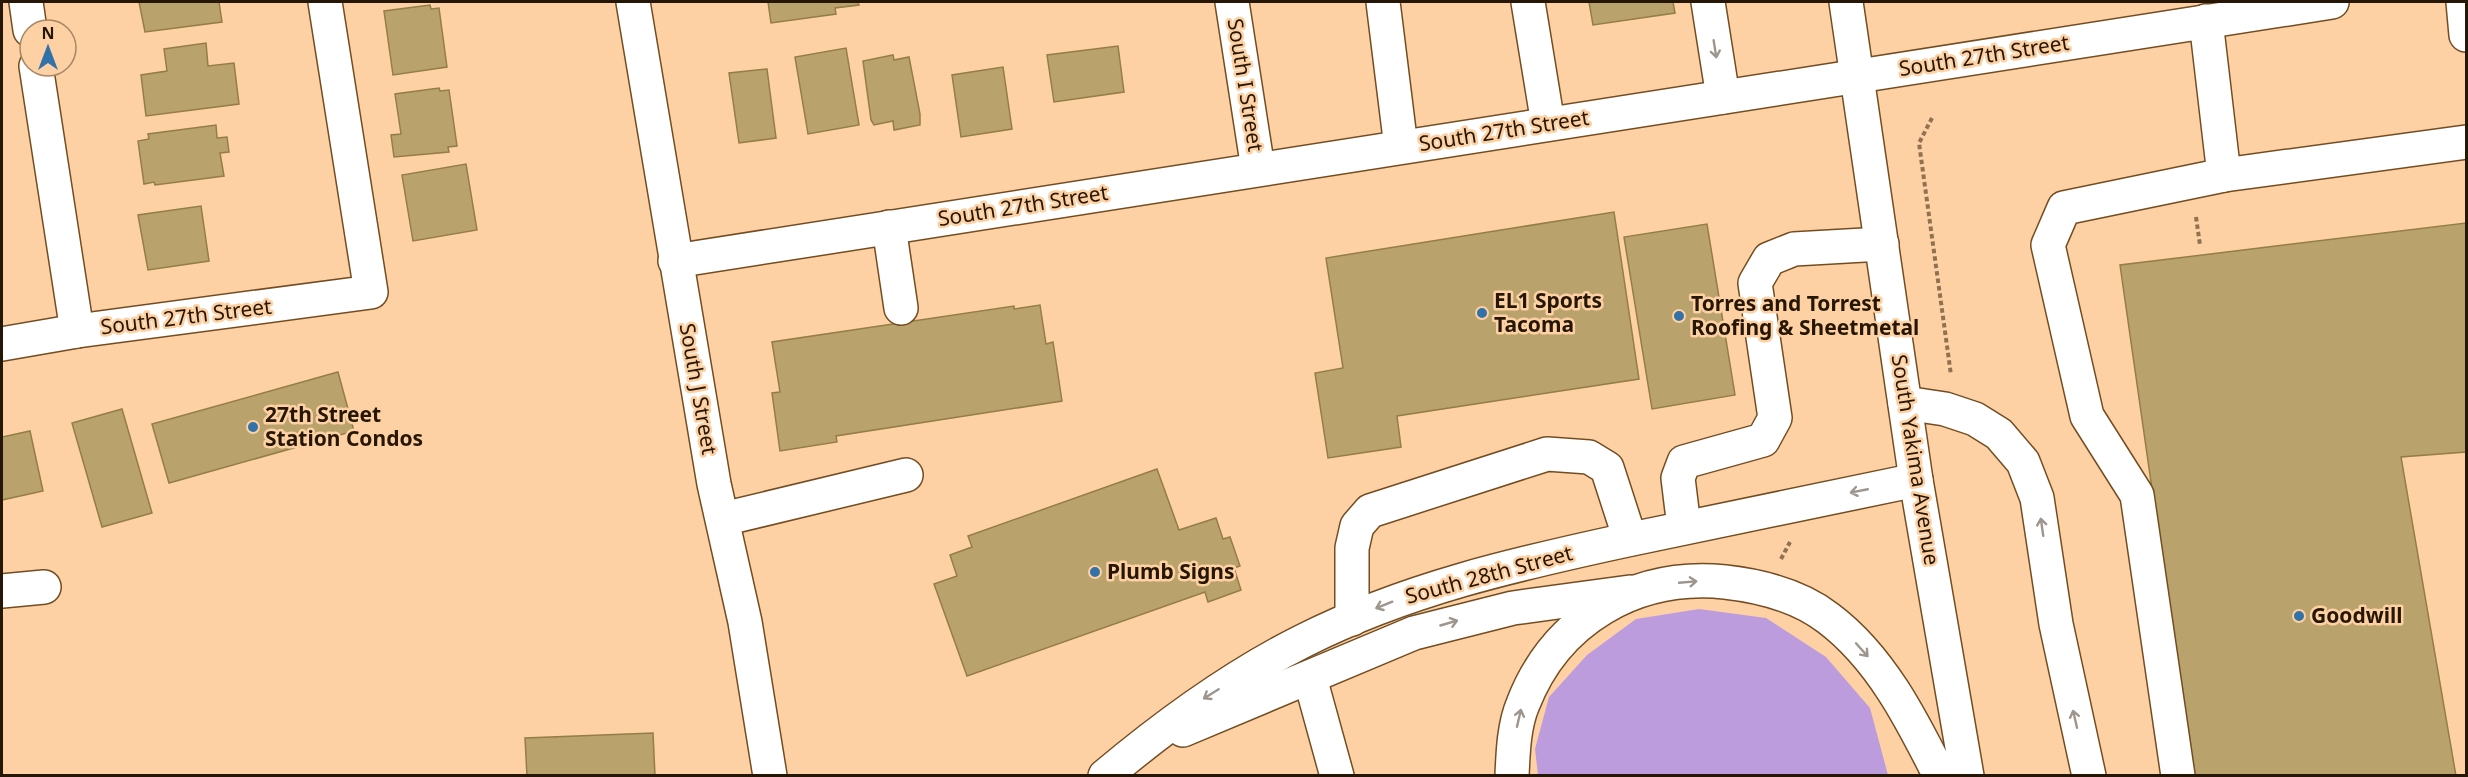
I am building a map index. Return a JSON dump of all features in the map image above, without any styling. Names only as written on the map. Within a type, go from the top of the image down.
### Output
[{"type":"street","points":[[26,2],[28,18]]},
{"type":"street","name":"South 27th Street","points":[[2,344],[77,331],[371,292],[325,2]]},
{"type":"street","name":"South J Street","points":[[633,2],[675,261],[723,519],[746,622],[770,776]]},
{"type":"street","name":"South I Street","points":[[1232,2],[1258,169]]},
{"type":"street","points":[[1383,2],[1401,147]]},
{"type":"street","points":[[1528,2],[1548,124]]},
{"type":"street","points":[[1708,2],[1723,97]]},
{"type":"street","name":"South Yakima Avenue","points":[[1846,2],[1917,480],[1967,776]]},
{"type":"street","name":"South 27th Street","points":[[675,261],[1857,76],[2187,16],[2332,2]]},
{"type":"street","points":[[2463,2],[2466,35]]},
{"type":"street","points":[[2187,16],[2224,175]]},
{"type":"street","points":[[38,78],[77,331]]},
{"type":"street","points":[[2178,776],[2137,495],[2086,416],[2048,245],[2064,208],[2224,175],[2466,142]]},
{"type":"street","points":[[889,227],[901,308]]},
{"type":"street","points":[[1684,527],[1678,478],[1684,462],[1763,440],[1775,418],[1755,284],[1768,259],[1794,249],[1882,244]]},
{"type":"street","points":[[1905,403],[1945,409],[1976,419],[1995,430],[2024,462],[2037,498],[2067,682],[2089,776]]},
{"type":"street","points":[[1352,619],[1353,548],[1357,526],[1370,511],[1547,454],[1589,457],[1607,468],[1630,539]]},
{"type":"street","points":[[723,519],[906,475]]},
{"type":"street","name":"South 28th Street","points":[[1107,775],[1141,745],[1203,699],[1302,641],[1352,619],[1455,581],[1521,563],[1684,527],[1917,480]]},
{"type":"street","points":[[1141,745],[1200,724],[1310,678],[1374,648],[1459,620],[1561,600],[1704,580],[1769,590],[1817,611],[1847,634],[1869,657],[1914,726],[1940,776]]},
{"type":"street","points":[[2,591],[44,587]]},
{"type":"street","points":[[1512,776],[1522,705],[1546,660],[1571,631],[1598,610],[1630,592]]},
{"type":"street","points":[[1310,678],[1337,776]]},
{"type":"path","points":[[1932,118],[1919,143],[1951,378]]},
{"type":"path","points":[[1777,568],[1794,533]]},
{"type":"shaded area","points":[[1699,609],[1766,618],[1826,657],[1870,708],[1888,775],[1538,775],[1535,749],[1549,697],[1587,655],[1636,619]]},
{"type":"building","points":[[139,2],[219,2],[222,22],[145,32]]},
{"type":"building","points":[[768,2],[858,2],[859,5],[835,8],[836,14],[771,23]]},
{"type":"building","points":[[1589,2],[1673,2],[1675,13],[1593,25]]},
{"type":"building","points":[[430,5],[431,9],[439,8],[447,67],[393,75],[384,11]]},
{"type":"building","points":[[206,43],[208,66],[234,63],[239,104],[146,116],[141,75],[167,71],[164,49]]},
{"type":"building","points":[[1118,46],[1124,92],[1054,102],[1047,55]]},
{"type":"building","points":[[846,48],[859,125],[808,134],[795,57]]},
{"type":"building","points":[[893,55],[894,60],[909,57],[920,125],[894,130],[893,121],[874,125],[871,120],[863,61]]},
{"type":"building","points":[[1003,67],[1012,129],[961,137],[952,75]]},
{"type":"building","points":[[767,69],[776,138],[739,143],[729,73]]},
{"type":"building","points":[[439,88],[440,91],[449,90],[457,146],[448,147],[449,152],[394,157],[391,135],[401,134],[395,94]]},
{"type":"building","points":[[216,125],[217,138],[227,137],[229,152],[220,153],[224,176],[155,185],[154,182],[144,184],[138,141],[149,139],[148,134]]},
{"type":"building","points":[[466,164],[477,230],[413,241],[402,175]]},
{"type":"building","points":[[201,206],[209,261],[148,270],[138,215]]},
{"type":"building","name":"EL1 Sports Tacoma","points":[[1614,212],[1639,379],[1397,416],[1401,447],[1328,458],[1315,373],[1343,368],[1326,258]]},
{"type":"building","name":"Goodwill","points":[[2466,223],[2466,452],[2401,457],[2456,776],[2193,776],[2120,265]]},
{"type":"building","name":"Torres and Torrest Roofing & Sheetmetal","points":[[1707,224],[1735,395],[1652,409],[1624,237]]},
{"type":"building","points":[[1040,305],[1046,344],[1053,342],[1062,401],[836,436],[837,442],[780,451],[772,393],[780,392],[772,342],[1014,306],[1014,309]]},
{"type":"building","name":"27th Street Station Condos","points":[[338,372],[354,431],[169,483],[152,424]]},
{"type":"building","points":[[122,409],[152,513],[102,527],[72,423]]},
{"type":"building","points":[[30,431],[43,491],[2,500],[2,437]]},
{"type":"building","name":"Plumb Signs","points":[[1157,469],[1179,530],[1216,518],[1223,539],[1230,537],[1240,566],[1234,568],[1241,590],[1208,602],[1205,592],[967,676],[934,584],[957,576],[950,555],[972,547],[968,536]]},
{"type":"building","points":[[653,733],[655,776],[527,776],[525,738]]},
{"type":"place","name":"EL1 Sports Tacoma","points":[[1482,313]]},
{"type":"place","name":"Torres and Torrest Roofing & Sheetmetal","points":[[1679,316]]},
{"type":"place","name":"27th Street Station Condos","points":[[253,427]]},
{"type":"place","name":"Plumb Signs","points":[[1095,572]]},
{"type":"place","name":"Goodwill","points":[[2299,616]]}]
